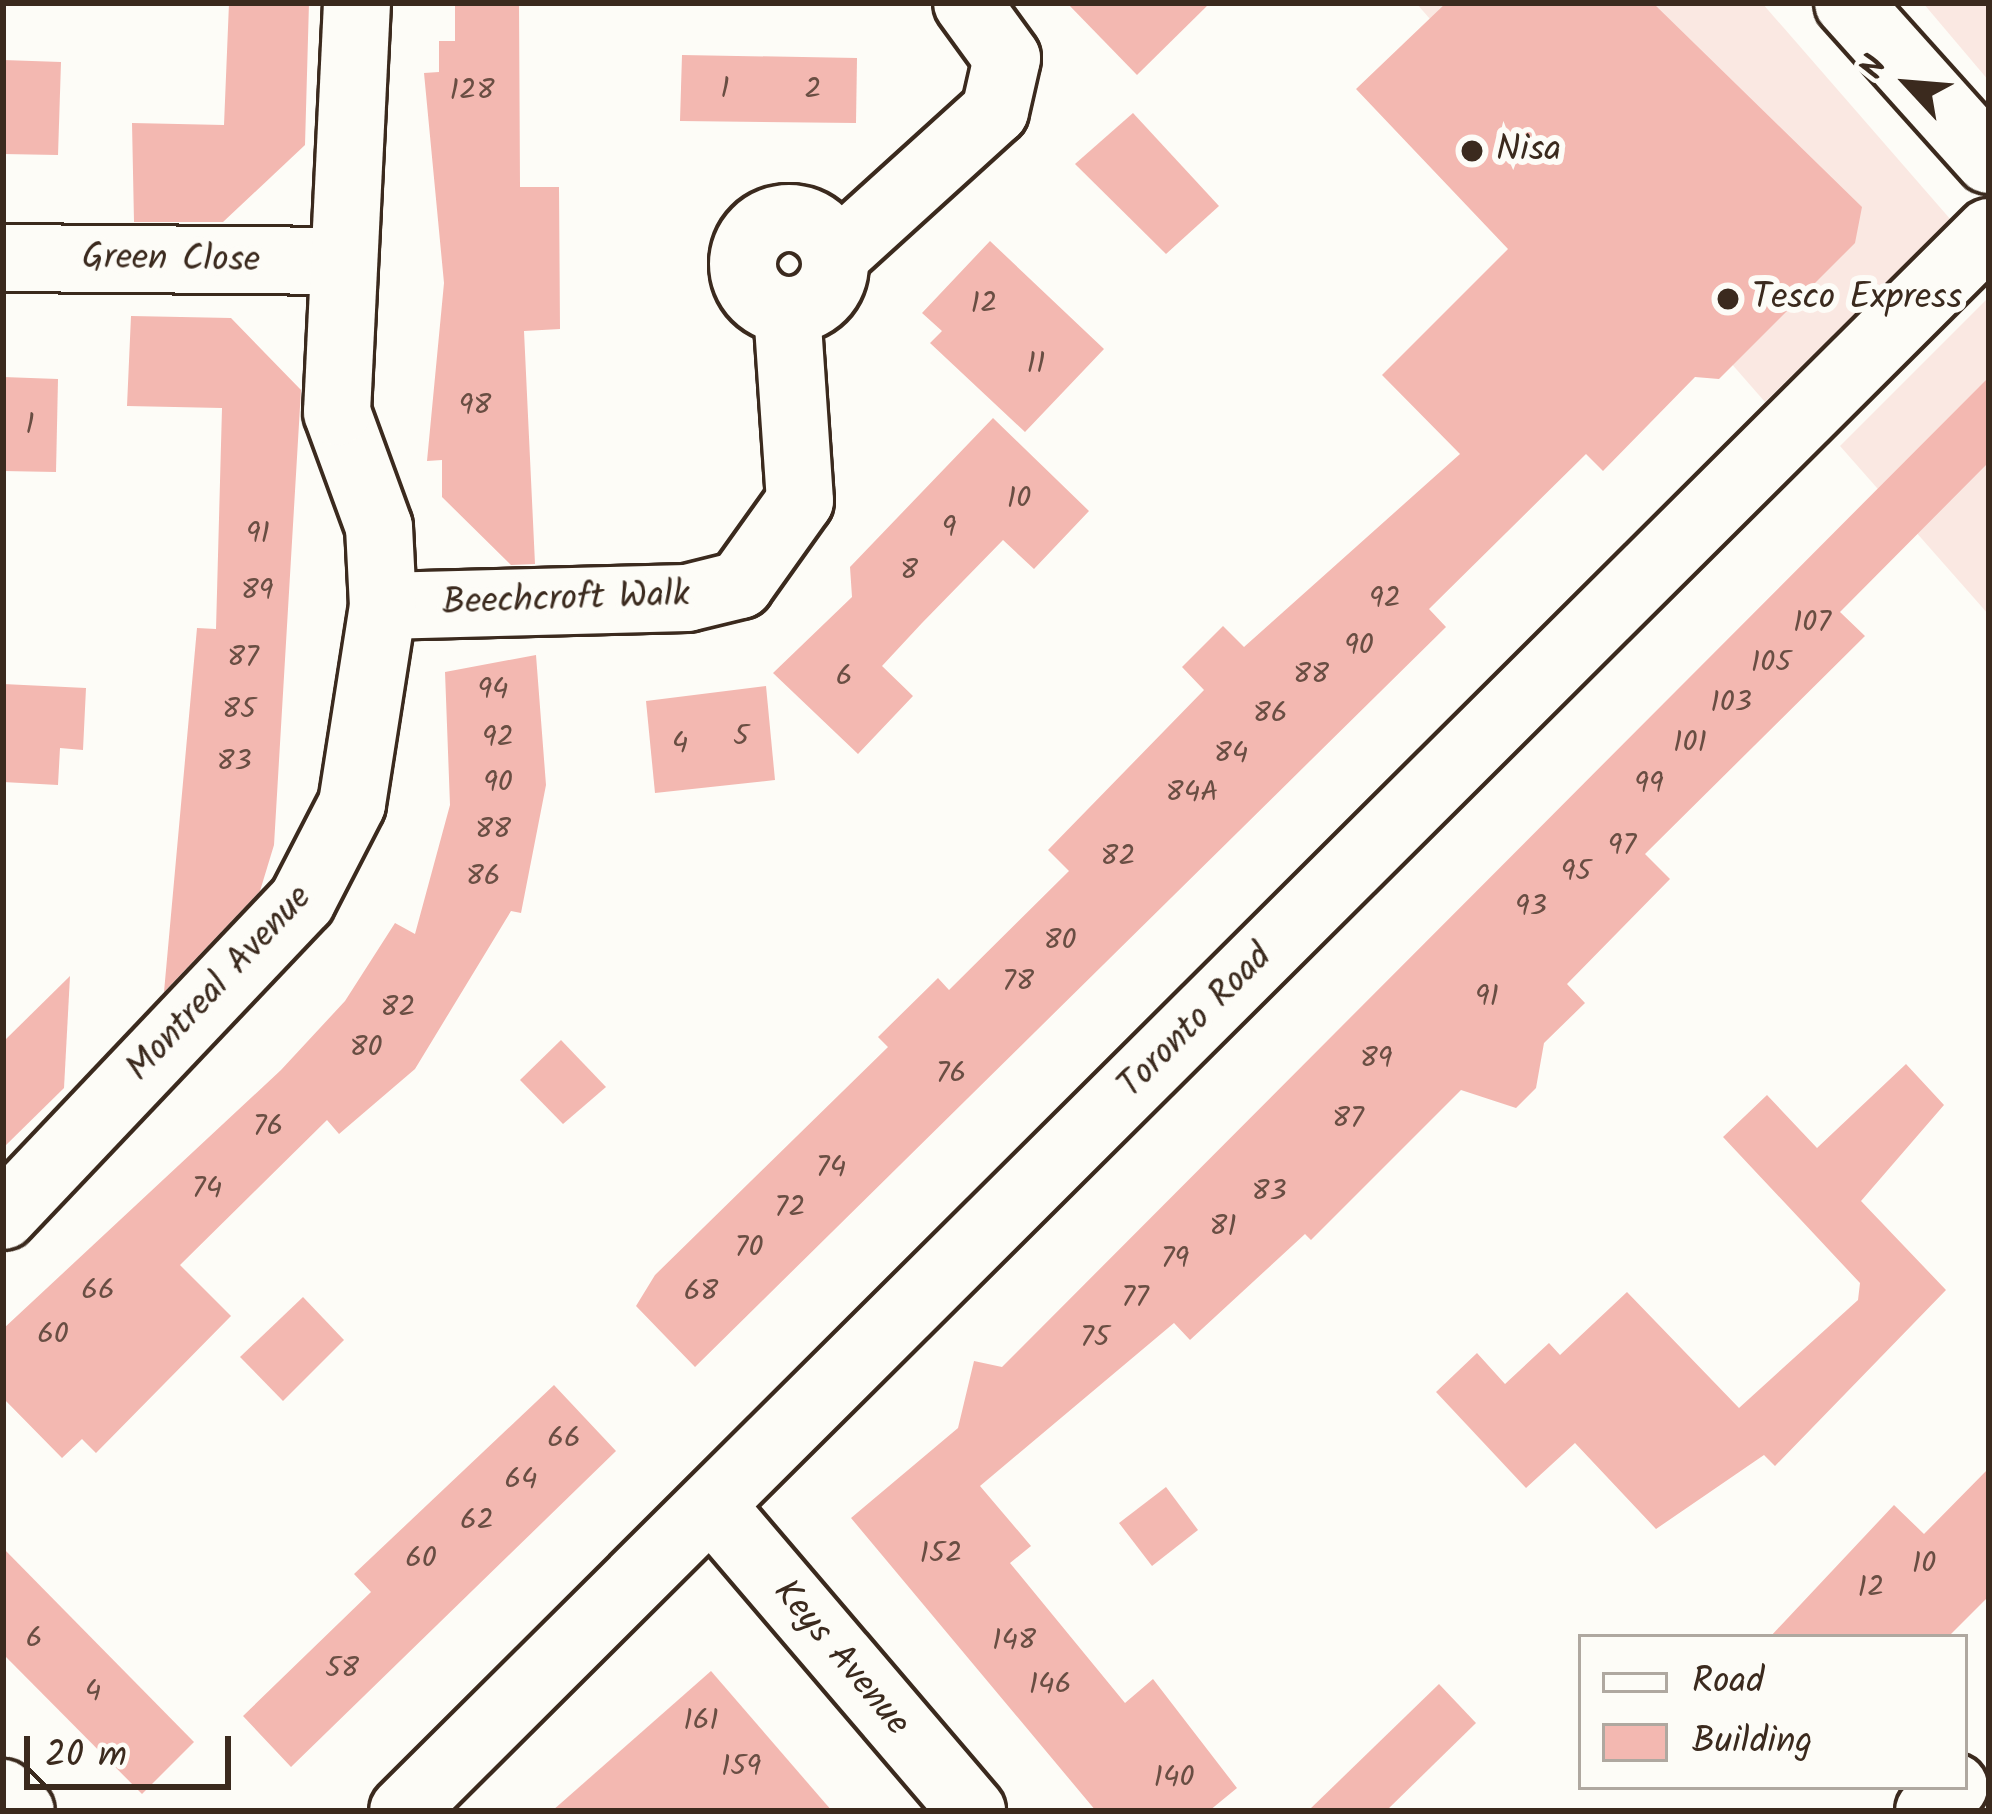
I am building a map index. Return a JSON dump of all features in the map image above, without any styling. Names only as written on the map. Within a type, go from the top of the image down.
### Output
[{"type":"street","name":"Montreal Avenue","points":[[3,1216],[327,864],[352,804],[382,606],[379,527],[337,412],[339,261],[357,3]]},
{"type":"street","name":"Beechcroft Walk","points":[[382,606],[687,598],[740,585],[782,539],[802,494],[788,311],[751,293],[742,274],[753,234],[790,217],[810,222],[835,256],[995,111],[1006,58],[967,3]]},
{"type":"street","points":[[1848,3],[1989,160]]},
{"type":"street","name":"Toronto Road","points":[[403,1811],[1989,232]]},
{"type":"street","name":"Green Close","points":[[3,258],[339,261]]},
{"type":"street","name":"Keys Avenue","points":[[711,1505],[972,1811]]},
{"type":"street","points":[[1929,1811],[1951,1790]]},
{"type":"street","points":[[3,1792],[21,1811]]},
{"type":"shaded area","points":[[1416,3],[1762,3],[1951,220],[1765,402]]},
{"type":"shaded area","points":[[1923,3],[1989,3],[1989,81]]},
{"type":"shaded area","points":[[1989,297],[1989,615],[1840,446]]},
{"type":"building","points":[[229,3],[309,3],[305,145],[223,222],[134,222],[132,123],[224,125]]},
{"type":"building","points":[[455,3],[519,3],[520,187],[559,187],[560,329],[524,331],[535,564],[511,565],[442,497],[442,460],[427,461],[444,283],[424,73],[439,72],[439,41],[455,41]]},
{"type":"building","points":[[1067,3],[1210,3],[1137,75]]},
{"type":"building","points":[[1446,3],[1653,3],[1862,207],[1855,243],[1719,379],[1695,377],[1603,471],[1586,454],[1429,609],[1446,627],[695,1367],[636,1306],[655,1275],[888,1047],[878,1037],[938,978],[949,990],[1069,871],[1048,850],[1204,690],[1182,667],[1223,626],[1244,647],[1460,454],[1382,375],[1508,249],[1356,89]]},
{"type":"building","points":[[682,55],[857,58],[856,123],[680,121]]},
{"type":"building","points":[[3,60],[61,62],[58,155],[3,154]]},
{"type":"building","points":[[1133,113],[1219,206],[1166,254],[1075,164]]},
{"type":"building","points":[[990,241],[1104,349],[1025,432],[930,343],[942,331],[922,313]]},
{"type":"building","points":[[131,316],[231,318],[301,390],[274,845],[260,891],[164,992],[197,628],[216,629],[222,408],[127,406]]},
{"type":"building","points":[[3,377],[58,379],[56,472],[3,471]]},
{"type":"building","points":[[1989,377],[1989,462],[1840,612],[1865,636],[1645,854],[1670,879],[1567,984],[1585,1003],[1544,1043],[1536,1088],[1516,1108],[1461,1090],[1311,1240],[1305,1234],[1190,1340],[1174,1323],[980,1486],[1031,1546],[1010,1563],[1125,1703],[1153,1679],[1237,1788],[1209,1811],[1096,1811],[851,1518],[958,1428],[974,1361],[1002,1367]]},
{"type":"building","points":[[993,418],[1089,511],[1034,569],[1003,540],[922,623],[882,666],[913,696],[858,754],[773,673],[852,597],[850,567]]},
{"type":"building","points":[[536,655],[546,785],[521,913],[511,911],[415,1069],[339,1134],[327,1120],[180,1265],[231,1316],[96,1453],[82,1439],[62,1458],[3,1398],[3,1329],[281,1070],[345,1001],[395,923],[415,934],[450,805],[445,672]]},
{"type":"building","points":[[3,684],[86,688],[83,750],[60,748],[58,785],[3,782]]},
{"type":"building","points":[[766,686],[775,780],[655,793],[646,701]]},
{"type":"building","points":[[70,976],[64,1088],[3,1148],[3,1042]]},
{"type":"building","points":[[561,1040],[606,1087],[563,1124],[520,1080]]},
{"type":"building","points":[[1906,1064],[1944,1105],[1861,1201],[1946,1290],[1775,1466],[1764,1455],[1656,1529],[1575,1443],[1526,1488],[1436,1392],[1477,1353],[1505,1384],[1549,1343],[1560,1355],[1627,1292],[1739,1408],[1858,1300],[1860,1283],[1723,1137],[1767,1095],[1817,1148]]},
{"type":"building","points":[[303,1297],[344,1340],[283,1401],[240,1357]]},
{"type":"building","points":[[554,1385],[616,1451],[291,1767],[243,1716],[371,1592],[354,1574]]},
{"type":"building","points":[[1989,1468],[1989,1596],[1951,1634],[1773,1634],[1894,1505],[1924,1534]]},
{"type":"building","points":[[1166,1487],[1198,1530],[1152,1566],[1119,1523]]},
{"type":"building","points":[[3,1548],[194,1742],[142,1794],[3,1654]]},
{"type":"building","points":[[711,1671],[832,1811],[552,1811]]},
{"type":"building","points":[[1439,1684],[1476,1723],[1386,1811],[1308,1811]]},
{"type":"place","name":"Nisa","points":[[1472,151]]},
{"type":"place","name":"Tesco Express","points":[[1728,299]]}]
